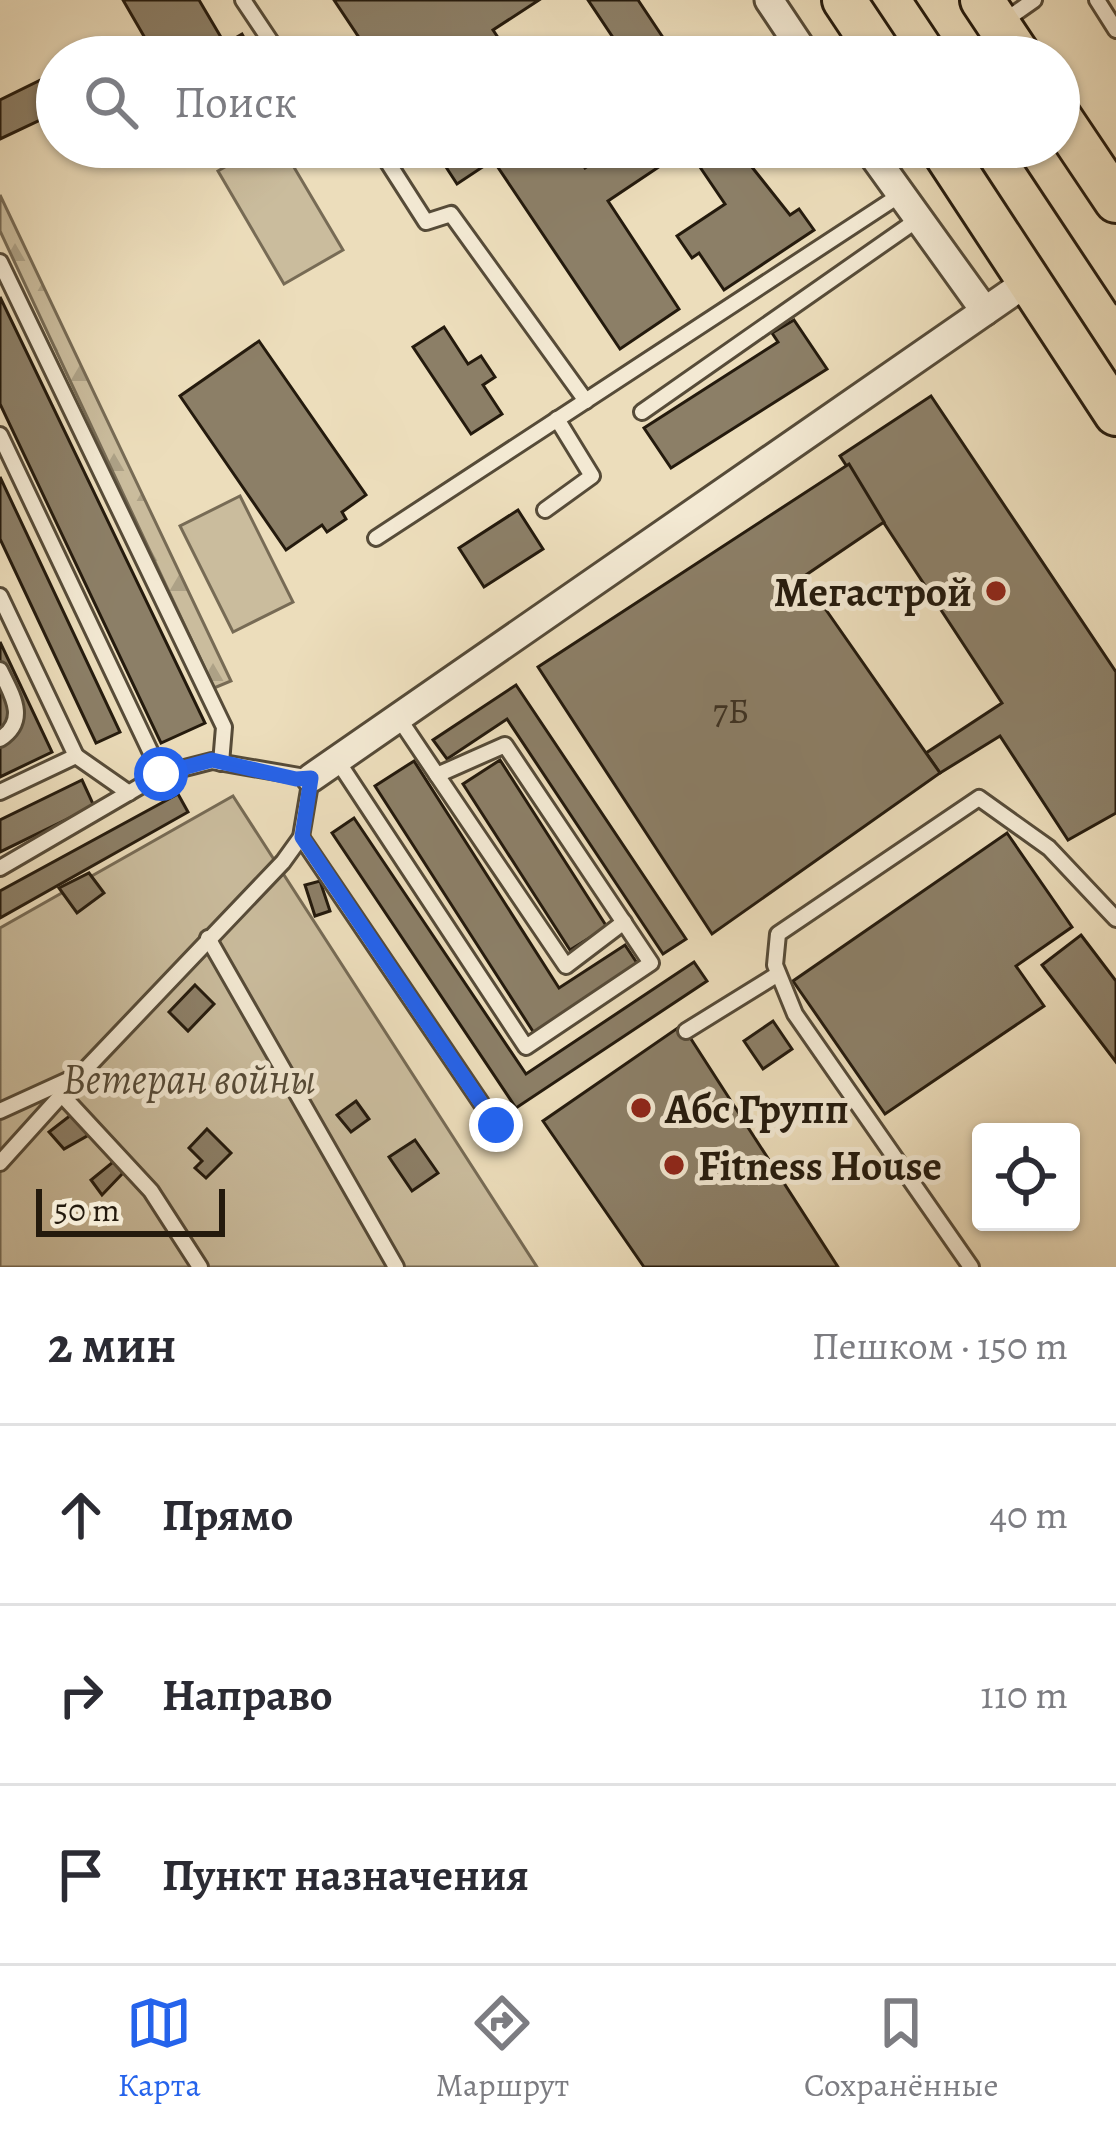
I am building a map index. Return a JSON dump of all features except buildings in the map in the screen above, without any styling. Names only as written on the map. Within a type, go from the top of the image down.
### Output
[{"type":"main road","points":[[844,0],[868,36]]},
{"type":"main road","points":[[1080,147],[1116,201]]},
{"type":"main road","points":[[954,168],[1116,414]]},
{"type":"street","points":[[769,0],[793,36]]},
{"type":"street","points":[[882,168],[985,311]]},
{"type":"street","points":[[311,778],[1027,282]]},
{"type":"lane","points":[[243,0],[266,36]]},
{"type":"lane","points":[[1000,28],[1034,0]]},
{"type":"lane","points":[[1096,0],[1116,30]]},
{"type":"lane","points":[[391,168],[425,222],[451,214],[586,401]]},
{"type":"lane","points":[[376,538],[900,195]]},
{"type":"lane","points":[[643,412],[917,220]]},
{"type":"lane","points":[[0,262],[224,727],[220,763]]},
{"type":"lane","points":[[545,510],[592,476],[557,419]]},
{"type":"lane","points":[[0,435],[161,774]]},
{"type":"lane","points":[[0,596],[76,756],[129,793]]},
{"type":"lane","points":[[0,670],[17,710],[14,726],[0,739]]},
{"type":"lane","points":[[398,717],[566,966],[624,922]]},
{"type":"lane","points":[[337,760],[526,1047],[652,963],[505,746],[437,775]]},
{"type":"lane","points":[[0,792],[76,756]]},
{"type":"lane","points":[[0,868],[161,774],[220,763],[311,778],[302,837],[0,1163]]},
{"type":"lane","points":[[971,1267],[794,1014],[778,974],[778,934],[980,798],[1048,848],[1116,919]]},
{"type":"lane","points":[[302,837],[496,1125]]},
{"type":"lane","points":[[208,938],[396,1267]]},
{"type":"lane","points":[[686,1031],[778,974]]},
{"type":"lane","points":[[0,1111],[81,1074]]},
{"type":"lane","points":[[62,1095],[151,1191],[200,1267]]},
{"type":"green space","points":[[294,168],[343,250],[284,284],[218,171]]},
{"type":"green space","points":[[0,195],[231,681],[214,688],[0,231]]},
{"type":"green space","points":[[240,496],[293,602],[233,632],[180,526]]},
{"type":"green space","name":"Ветеран войны","points":[[233,796],[537,1267],[0,1267],[0,928]]},
{"type":"tram line","points":[[915,0],[939,36]]},
{"type":"tram line","points":[[1026,168],[1116,304]]},
{"type":"place","name":"Мегастрой","points":[[996,591]]},
{"type":"place","name":"Абс Групп","points":[[641,1108]]},
{"type":"place","name":"Fitness House","points":[[674,1165]]},
{"type":"route","points":[[161,774],[212,760],[296,779],[311,778],[302,837],[496,1125]]}]
